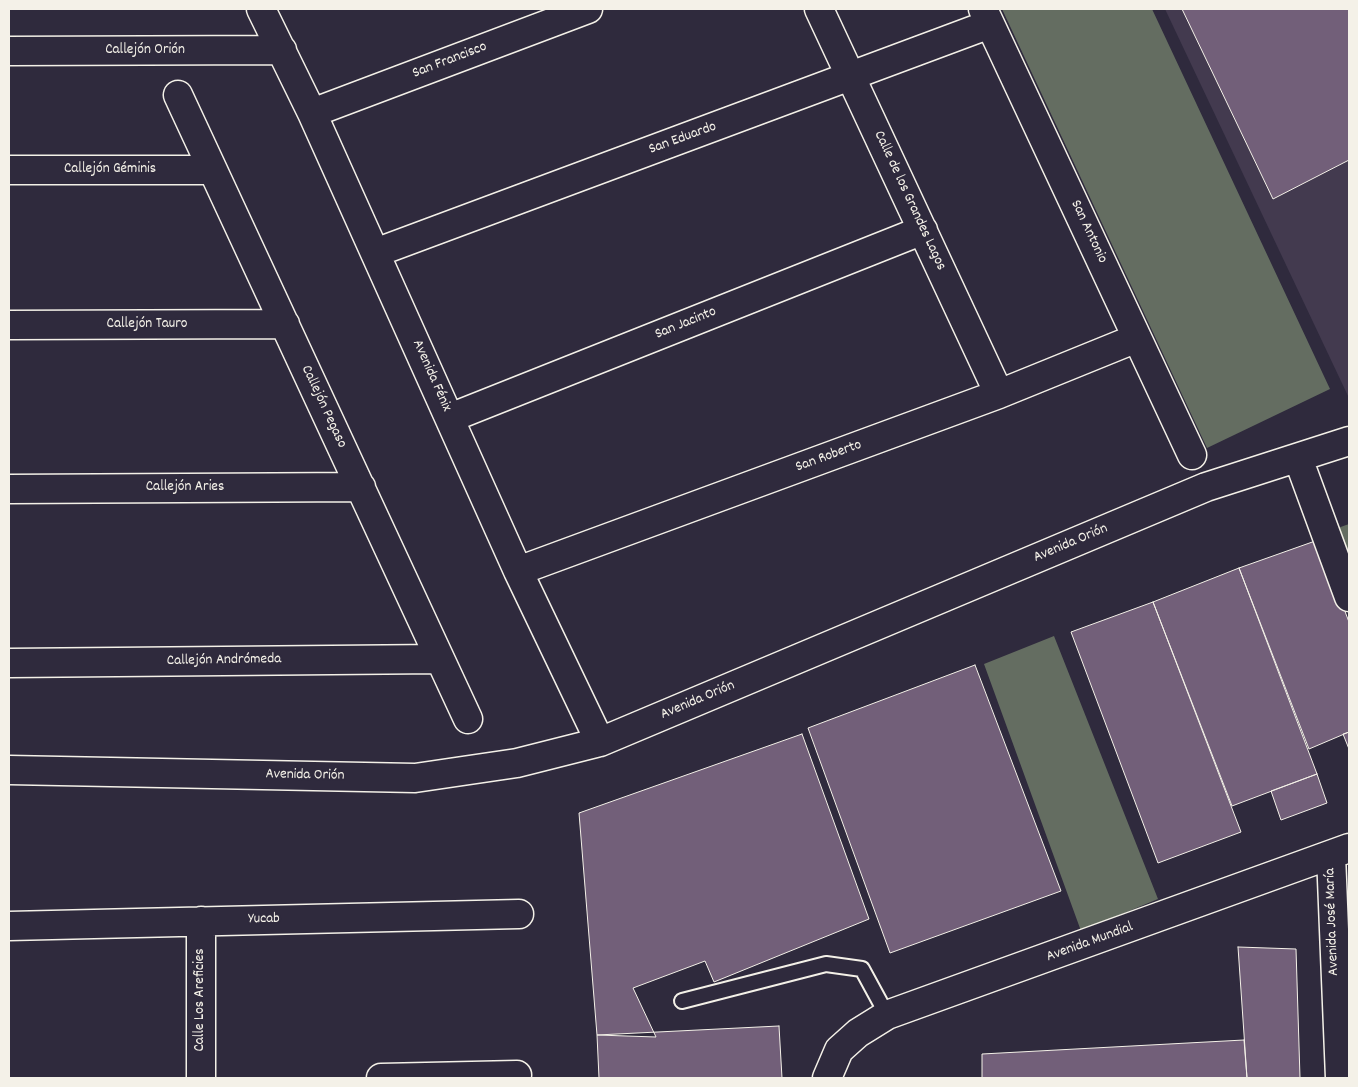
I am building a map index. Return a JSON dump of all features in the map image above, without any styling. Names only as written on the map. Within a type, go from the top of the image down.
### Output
[{"type":"street","name":"Avenida Fénix","points":[[261,9],[312,113],[518,571],[600,742]]},
{"type":"street","name":"San Francisco","points":[[312,113],[588,9]]},
{"type":"street","name":"Calle de los Grandes Lagos","points":[[819,9],[999,394]]},
{"type":"street","name":"San Eduardo","points":[[375,253],[850,77],[987,16]]},
{"type":"street","name":"San Antonio","points":[[987,16],[1192,455]]},
{"type":"street","name":"Callejón Orión","points":[[9,51],[282,50]]},
{"type":"street","name":"Callejón Pegaso","points":[[178,95],[468,718]]},
{"type":"street","name":"Callejón Géminis","points":[[9,170],[212,170]]},
{"type":"street","name":"San Jacinto","points":[[450,418],[923,230]]},
{"type":"street","name":"Callejón Tauro","points":[[9,325],[285,324]]},
{"type":"street","name":"San Roberto","points":[[518,571],[999,394],[1138,338]]},
{"type":"street","name":"Avenida Orión","points":[[9,770],[415,778],[516,763],[600,742],[1206,487],[1349,441]]},
{"type":"street","points":[[1298,458],[1349,597]]},
{"type":"street","name":"Callejón Aries","points":[[9,489],[360,487]]},
{"type":"street","name":"Callejón Andrómeda","points":[[9,663],[439,659]]},
{"type":"street","name":"Avenida Mundial","points":[[827,1078],[839,1050],[858,1032],[887,1015],[1340,852]]},
{"type":"street","name":"Avenida José María","points":[[1340,852],[1340,1078]]},
{"type":"street","name":"Yucab","points":[[9,926],[519,914]]},
{"type":"street","name":"Calle Los Areficies","points":[[200,921],[201,1078]]},
{"type":"street","points":[[381,1078],[517,1075]]},
{"type":"street","points":[[195,1078],[216,1078]]},
{"type":"lane","points":[[682,1001],[826,964],[862,969],[887,1015]]},
{"type":"shaded area","points":[[1165,9],[1349,9],[1349,398]]},
{"type":"green space","points":[[1002,9],[1152,9],[1330,389],[1207,448]]},
{"type":"green space","points":[[1349,524],[1349,567],[1335,529]]},
{"type":"green space","points":[[1054,636],[1158,899],[1081,931],[984,664]]},
{"type":"building","points":[[1182,9],[1349,9],[1349,160],[1273,199]]},
{"type":"building","points":[[1318,540],[1349,622],[1349,732],[1309,749],[1239,568]]},
{"type":"building","points":[[1239,568],[1317,774],[1232,806],[1153,602]]},
{"type":"building","points":[[1153,602],[1241,832],[1158,863],[1071,632]]},
{"type":"building","points":[[975,665],[1061,891],[890,953],[808,728]]},
{"type":"building","points":[[1349,732],[1349,749],[1343,734]]},
{"type":"building","points":[[802,734],[869,919],[714,982],[705,961],[633,988],[656,1037],[597,1035],[579,813]]},
{"type":"building","points":[[1317,774],[1327,803],[1281,820],[1271,791]]},
{"type":"building","points":[[1238,947],[1296,949],[1300,1078],[1247,1078]]},
{"type":"building","points":[[779,1026],[782,1078],[599,1078],[597,1035]]},
{"type":"building","points":[[1244,1040],[1247,1078],[982,1078],[982,1054]]}]
